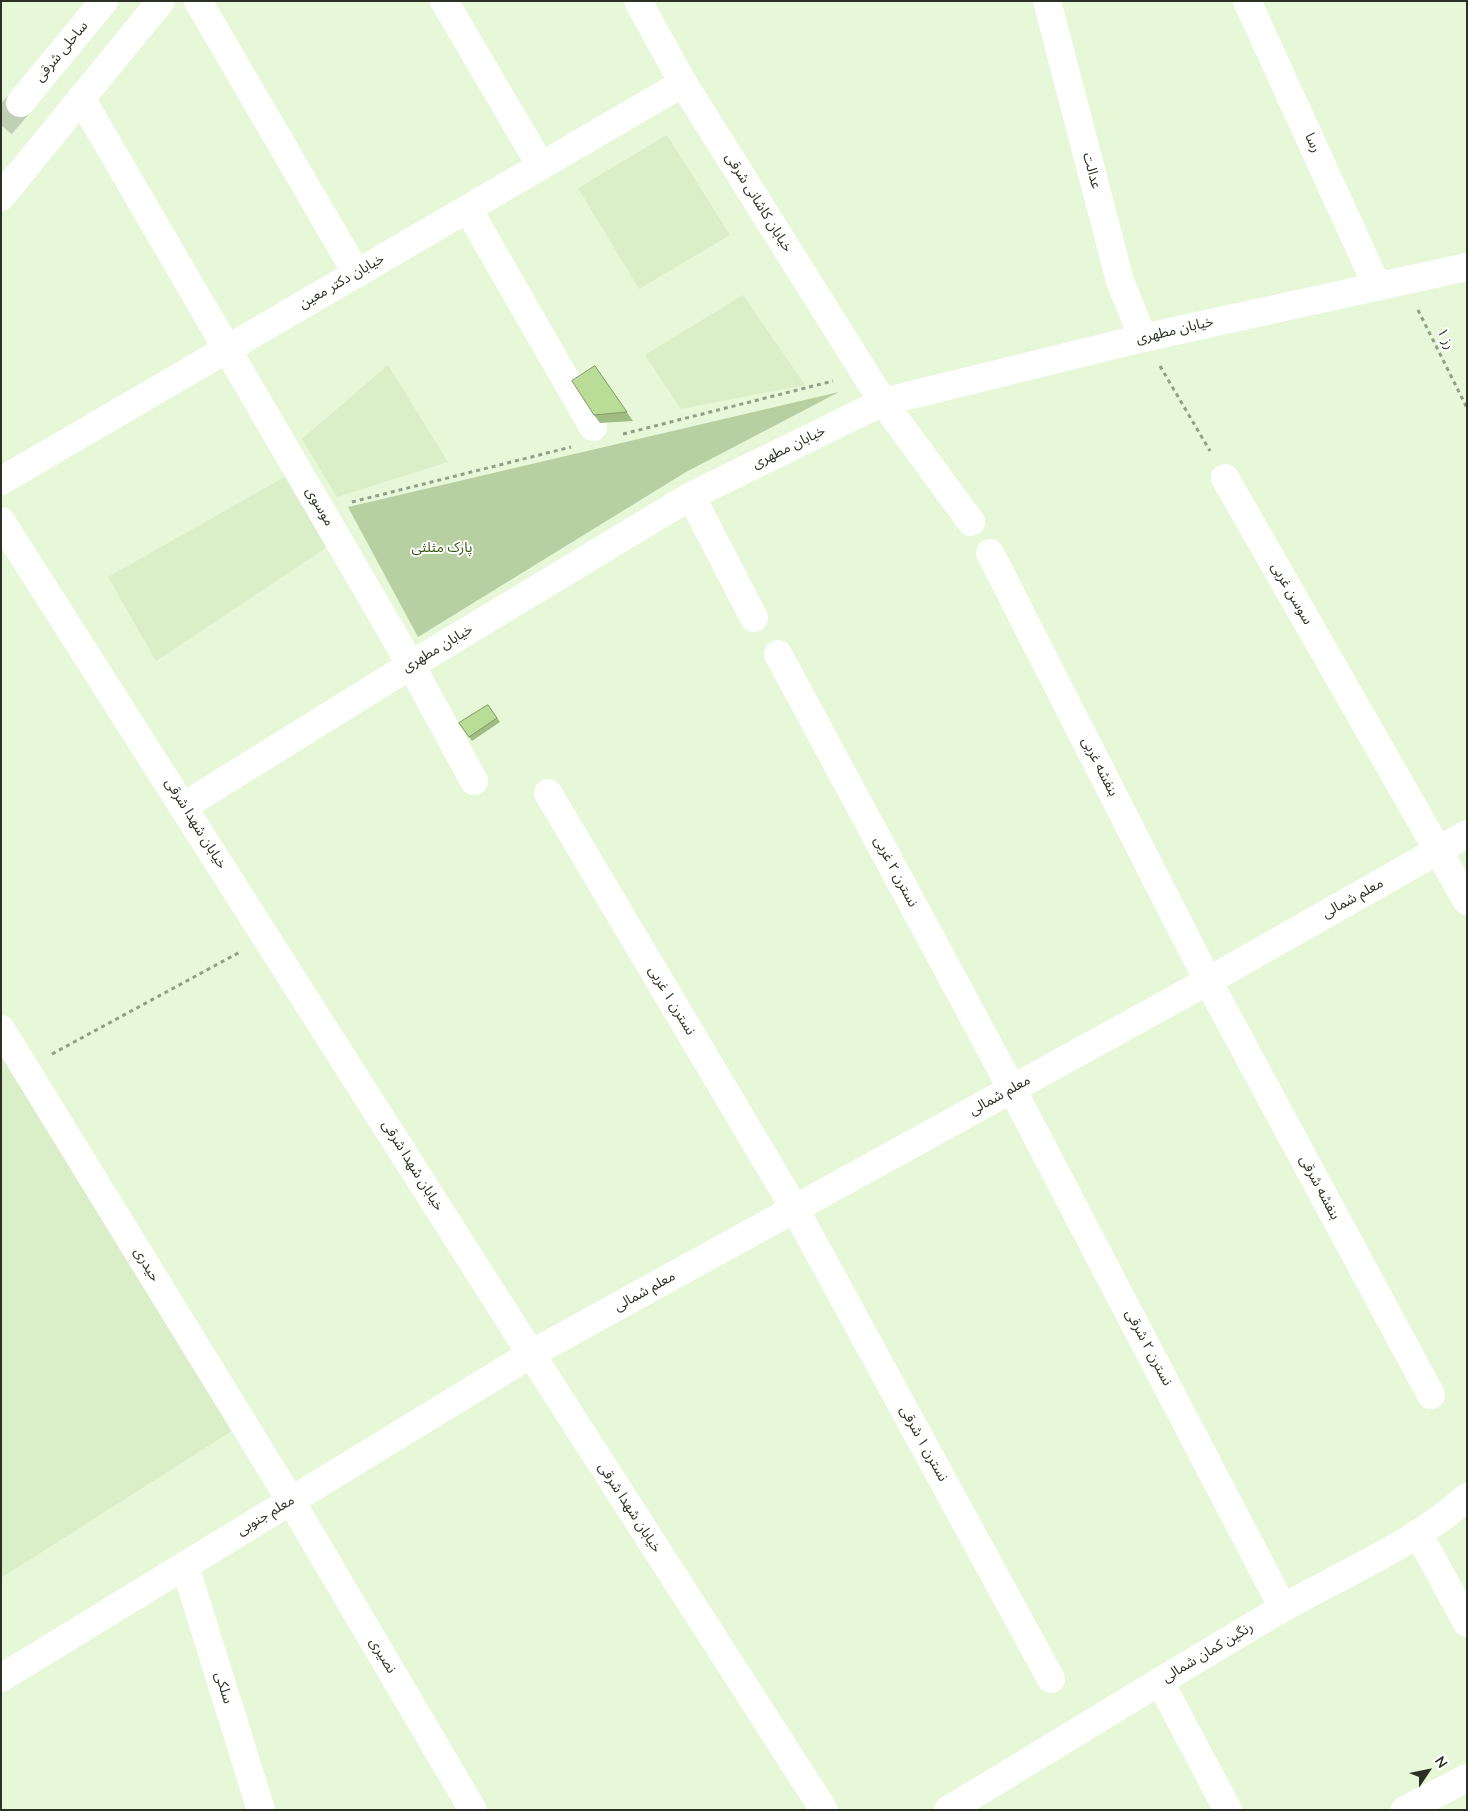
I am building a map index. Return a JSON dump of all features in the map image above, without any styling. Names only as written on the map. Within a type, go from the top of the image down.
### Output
[{"type":"street","name":"ساحلی شرقی","points":[[20,102],[104,1]]},
{"type":"street","points":[[1,198],[161,1]]},
{"type":"street","points":[[198,1],[357,274]]},
{"type":"street","points":[[444,1],[541,166]]},
{"type":"street","name":"خیابان کاشانی شرقی","points":[[638,1],[683,83],[883,402]]},
{"type":"street","name":"عدالت","points":[[1047,1],[1120,281],[1142,338]]},
{"type":"street","name":"رسا","points":[[1247,1],[1390,283]]},
{"type":"street","name":"خیابان دکتر معین","points":[[1,482],[683,83]]},
{"type":"street","name":"موسوی","points":[[81,98],[410,665],[474,781]]},
{"type":"street","points":[[468,209],[593,427]]},
{"type":"street","name":"خیابان مطهری","points":[[184,806],[410,665],[691,496],[883,402],[1142,338],[1467,267]]},
{"type":"street","points":[[883,402],[971,522]]},
{"type":"street","name":"سوسن غربی","points":[[1225,478],[1467,901]]},
{"type":"street","points":[[691,496],[754,618]]},
{"type":"street","name":"خیابان شهدا شرقی","points":[[1,521],[184,806],[530,1354],[824,1810]]},
{"type":"street","name":"بنفشه غربی","points":[[990,554],[1208,981]]},
{"type":"street","name":"نسترن ۲ غربی","points":[[778,654],[1012,1089]]},
{"type":"street","name":"نسترن ۱ غربی","points":[[548,793],[795,1209]]},
{"type":"street","name":"معلم شمالی","points":[[530,1354],[1208,981],[1467,834]]},
{"type":"street","name":"بنفشه شرقی","points":[[1208,981],[1431,1395]]},
{"type":"street","name":"حیدری","points":[[1,1029],[291,1501]]},
{"type":"street","name":"نسترن ۲ شرقی","points":[[1012,1089],[1284,1608]]},
{"type":"street","name":"نسترن ۱ شرقی","points":[[795,1209],[1051,1679]]},
{"type":"street","name":"معلم جنوبی","points":[[1,1678],[530,1354]]},
{"type":"street","name":"رنگین کمان شمالی","points":[[948,1810],[1284,1608],[1418,1533],[1452,1510],[1467,1497]]},
{"type":"street","name":"نصیری","points":[[291,1501],[473,1810]]},
{"type":"street","points":[[1418,1533],[1467,1623]]},
{"type":"street","name":"سلکی","points":[[184,1566],[261,1810]]},
{"type":"street","points":[[1160,1682],[1228,1810]]},
{"type":"street","points":[[1405,1810],[1467,1778]]},
{"type":"path","name":"رز ۱","points":[[1390,283],[1467,408]]},
{"type":"path","points":[[1142,338],[1225,478]]},
{"type":"path","points":[[26,1068],[267,938]]},
{"type":"shaded area","points":[[667,135],[730,235],[639,289],[578,188]]},
{"type":"shaded area","points":[[743,295],[805,385],[681,409],[645,355]]},
{"type":"shaded area","points":[[388,365],[448,462],[337,497],[302,439]]},
{"type":"shaded area","points":[[286,476],[327,547],[156,661],[108,577]]},
{"type":"shaded area","points":[[1,1048],[249,1420],[1,1578]]},
{"type":"green space","name":"پارک مثلثی","points":[[839,392],[686,472],[418,637],[348,507]]},
{"type":"building","points":[[595,366],[627,412],[594,415],[572,381]]},
{"type":"building","points":[[488,705],[497,718],[469,737],[459,723]]},
{"type":"tunnel","points":[[1,125],[20,103]]}]
